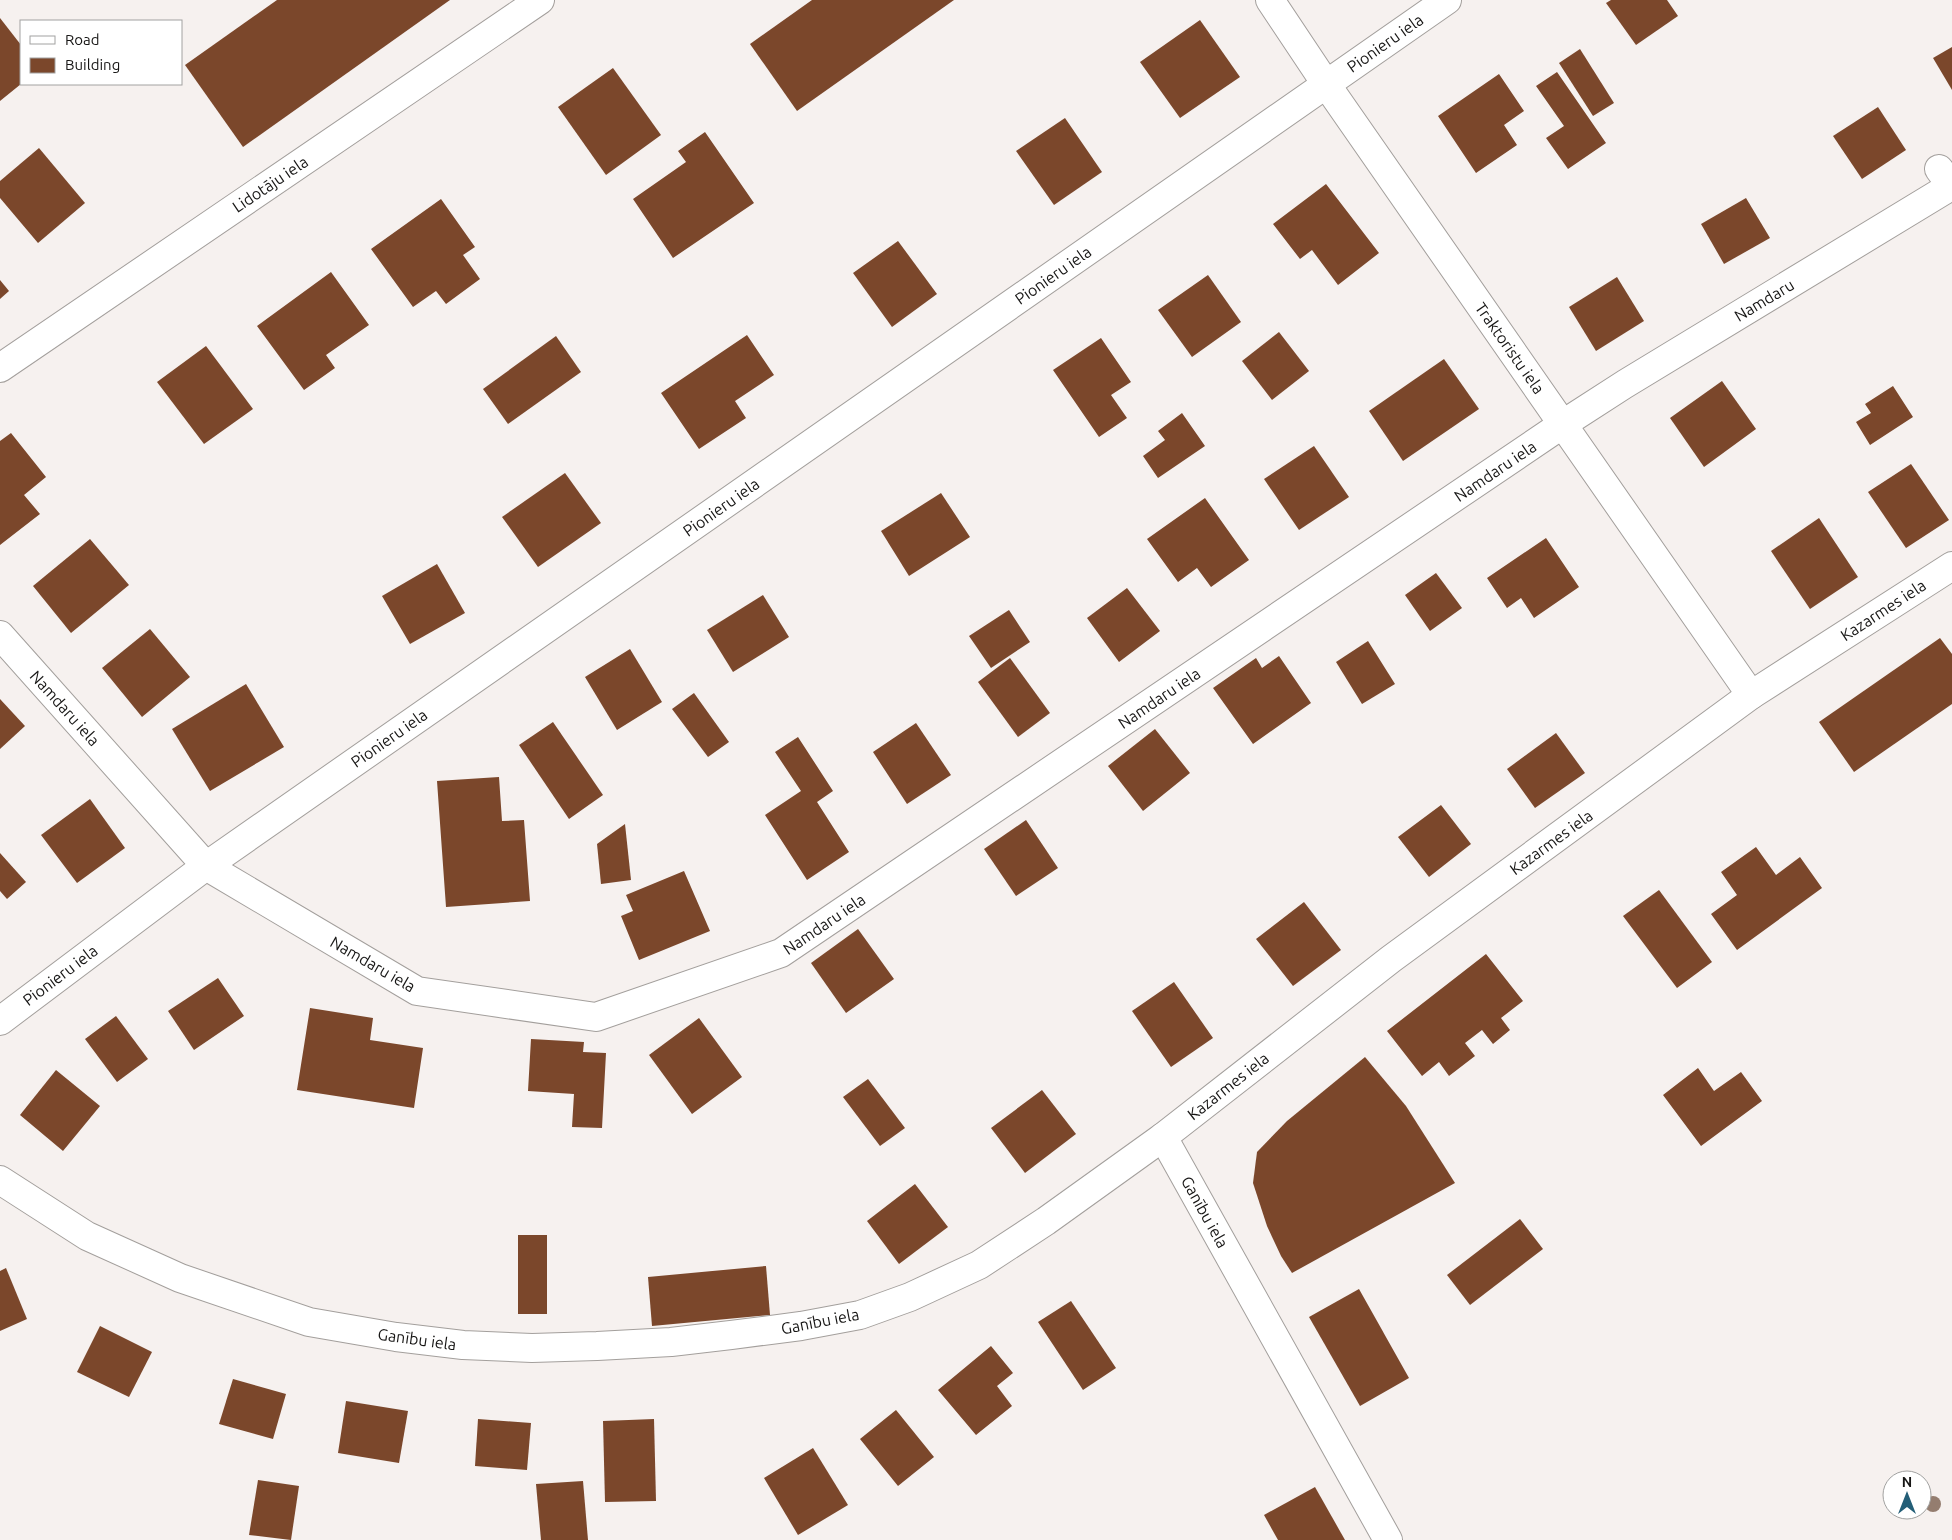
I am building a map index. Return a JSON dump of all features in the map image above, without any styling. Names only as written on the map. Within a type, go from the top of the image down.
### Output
[{"type":"street","name":"Lidotāju iela","points":[[0,368],[540,0]]},
{"type":"street","name":"Traktoristu iela","points":[[1270,0],[1326,84],[1751,695]]},
{"type":"street","name":"Pionieru iela","points":[[0,1021],[206,866],[1447,0]]},
{"type":"street","name":"Namdaru","points":[[1563,424],[1625,384],[1943,191],[1947,180],[1939,169]]},
{"type":"street","name":"Namdaru iela","points":[[0,635],[206,866],[417,992],[596,1017],[781,953],[1563,424]]},
{"type":"street","name":"Kazarmes iela","points":[[1163,1137],[1391,959],[1751,695],[1952,566]]},
{"type":"street","name":"Ganību iela","points":[[0,1180],[95,1240],[180,1278],[309,1322],[396,1337],[463,1345],[532,1348],[569,1347],[671,1342],[801,1326],[860,1315],[910,1297],[979,1265],[1046,1221],[1163,1137],[1388,1540]]},
{"type":"building","points":[[277,0],[450,0],[243,147],[185,65]]},
{"type":"building","points":[[812,0],[954,0],[797,111],[750,44]]},
{"type":"building","points":[[1611,0],[1667,0],[1678,16],[1636,45],[1606,3]]},
{"type":"building","points":[[0,18],[20,44],[20,85],[0,101]]},
{"type":"building","points":[[1200,20],[1240,77],[1180,118],[1140,62]]},
{"type":"building","points":[[1952,47],[1952,90],[1933,58]]},
{"type":"building","points":[[1580,49],[1614,103],[1593,116],[1559,63]]},
{"type":"building","points":[[613,68],[661,135],[606,175],[558,107]]},
{"type":"building","points":[[1557,72],[1606,143],[1568,169],[1546,138],[1564,126],[1536,86]]},
{"type":"building","points":[[1499,74],[1524,111],[1504,125],[1517,145],[1476,173],[1438,116]]},
{"type":"building","points":[[1878,107],[1906,150],[1862,179],[1833,136]]},
{"type":"building","points":[[1065,118],[1102,172],[1054,205],[1016,151]]},
{"type":"building","points":[[705,132],[754,203],[673,258],[633,199],[686,162],[678,151]]},
{"type":"building","points":[[39,148],[85,203],[38,243],[0,198],[0,181]]},
{"type":"building","points":[[1326,184],[1379,253],[1338,285],[1312,250],[1300,259],[1273,224]]},
{"type":"building","points":[[1746,198],[1770,238],[1724,264],[1701,224]]},
{"type":"building","points":[[441,199],[475,247],[463,255],[480,279],[446,304],[436,291],[413,307],[371,249]]},
{"type":"building","points":[[898,241],[937,294],[892,327],[853,273]]},
{"type":"building","points":[[331,272],[369,325],[326,355],[335,368],[304,390],[257,326]]},
{"type":"building","points":[[1208,275],[1241,322],[1192,357],[1158,310]]},
{"type":"building","points":[[1617,277],[1644,321],[1596,351],[1569,307]]},
{"type":"building","points":[[0,280],[9,291],[0,299]]},
{"type":"building","points":[[1279,332],[1309,371],[1272,400],[1242,361]]},
{"type":"building","points":[[747,335],[774,375],[735,401],[746,418],[699,449],[661,393]]},
{"type":"building","points":[[556,336],[581,372],[508,424],[483,389]]},
{"type":"building","points":[[1101,338],[1131,382],[1111,395],[1127,418],[1099,437],[1053,370]]},
{"type":"building","points":[[206,346],[253,409],[204,444],[157,382]]},
{"type":"building","points":[[1444,359],[1479,409],[1403,461],[1369,411]]},
{"type":"building","points":[[1722,381],[1756,429],[1704,467],[1670,418]]},
{"type":"building","points":[[1893,386],[1913,417],[1870,445],[1856,422],[1871,413],[1865,404]]},
{"type":"building","points":[[1182,413],[1205,446],[1158,478],[1143,456],[1165,440],[1158,431]]},
{"type":"building","points":[[11,433],[46,477],[24,495],[40,514],[0,545],[0,441]]},
{"type":"building","points":[[1314,446],[1349,497],[1299,530],[1264,479]]},
{"type":"building","points":[[1911,464],[1949,520],[1906,548],[1868,492]]},
{"type":"building","points":[[565,473],[601,523],[538,567],[502,517]]},
{"type":"building","points":[[941,493],[970,537],[909,576],[881,531]]},
{"type":"building","points":[[1205,498],[1249,560],[1211,587],[1197,568],[1178,582],[1147,539]]},
{"type":"building","points":[[1819,518],[1858,577],[1810,609],[1771,551]]},
{"type":"building","points":[[1546,538],[1579,587],[1534,618],[1521,598],[1507,608],[1487,578]]},
{"type":"building","points":[[90,539],[129,585],[71,633],[33,586]]},
{"type":"building","points":[[437,564],[465,613],[410,644],[382,596]]},
{"type":"building","points":[[1436,573],[1462,608],[1430,631],[1405,595]]},
{"type":"building","points":[[1127,588],[1160,631],[1119,662],[1087,618]]},
{"type":"building","points":[[763,595],[789,637],[733,672],[707,630]]},
{"type":"building","points":[[1009,610],[1030,642],[991,668],[969,636]]},
{"type":"building","points":[[150,629],[190,677],[142,717],[102,668]]},
{"type":"building","points":[[1940,638],[1952,654],[1952,704],[1854,772],[1819,722]]},
{"type":"building","points":[[1368,641],[1395,684],[1362,704],[1336,662]]},
{"type":"building","points":[[630,649],[662,702],[617,730],[585,677]]},
{"type":"building","points":[[1279,656],[1311,703],[1253,744],[1213,688],[1256,658],[1262,668]]},
{"type":"building","points":[[1010,658],[1050,713],[1018,737],[978,682]]},
{"type":"building","points":[[246,684],[284,747],[210,791],[172,729]]},
{"type":"building","points":[[694,693],[729,742],[708,757],[672,709]]},
{"type":"building","points":[[0,699],[25,726],[0,749]]},
{"type":"building","points":[[553,722],[603,795],[569,819],[519,745]]},
{"type":"building","points":[[916,723],[951,775],[907,804],[873,752]]},
{"type":"building","points":[[1155,729],[1190,773],[1143,811],[1108,766]]},
{"type":"building","points":[[1556,733],[1585,773],[1535,808],[1507,769]]},
{"type":"building","points":[[798,737],[833,791],[817,802],[849,852],[807,880],[765,815],[801,791],[775,752]]},
{"type":"building","points":[[499,777],[502,821],[524,820],[530,901],[446,907],[437,781]]},
{"type":"building","points":[[90,799],[125,848],[77,883],[41,835]]},
{"type":"building","points":[[1441,805],[1471,844],[1429,877],[1398,837]]},
{"type":"building","points":[[1026,820],[1058,868],[1016,896],[984,849]]},
{"type":"building","points":[[625,824],[631,880],[601,884],[597,844]]},
{"type":"building","points":[[1756,847],[1776,875],[1800,857],[1822,888],[1737,950],[1711,914],[1737,895],[1721,872]]},
{"type":"building","points":[[0,853],[26,882],[7,899],[0,891]]},
{"type":"building","points":[[684,871],[710,931],[639,960],[621,916],[633,911],[626,895]]},
{"type":"building","points":[[1659,890],[1712,962],[1677,988],[1623,916]]},
{"type":"building","points":[[1304,902],[1341,950],[1293,986],[1256,939]]},
{"type":"building","points":[[858,929],[894,979],[846,1013],[811,963]]},
{"type":"building","points":[[1486,954],[1523,1001],[1501,1018],[1510,1030],[1493,1044],[1482,1030],[1465,1043],[1475,1056],[1449,1076],[1439,1062],[1422,1076],[1387,1031]]},
{"type":"building","points":[[218,978],[244,1016],[194,1050],[168,1011]]},
{"type":"building","points":[[1174,982],[1213,1038],[1171,1067],[1132,1011]]},
{"type":"building","points":[[310,1008],[373,1018],[370,1040],[423,1048],[414,1108],[297,1090]]},
{"type":"building","points":[[116,1016],[148,1059],[117,1082],[85,1039]]},
{"type":"building","points":[[699,1018],[742,1077],[692,1114],[649,1055]]},
{"type":"building","points":[[531,1039],[584,1042],[583,1052],[606,1053],[602,1128],[572,1127],[574,1094],[528,1091]]},
{"type":"building","points":[[1365,1057],[1406,1106],[1455,1183],[1292,1273],[1281,1256],[1267,1226],[1253,1183],[1257,1152],[1287,1121]]},
{"type":"building","points":[[1698,1068],[1714,1091],[1741,1072],[1762,1101],[1701,1146],[1663,1095]]},
{"type":"building","points":[[56,1070],[100,1106],[63,1151],[20,1115]]},
{"type":"building","points":[[868,1079],[905,1128],[880,1146],[843,1097]]},
{"type":"building","points":[[1042,1090],[1076,1134],[1025,1173],[991,1128]]},
{"type":"building","points":[[915,1184],[948,1227],[899,1264],[867,1221]]},
{"type":"building","points":[[1520,1219],[1543,1249],[1470,1305],[1447,1275]]},
{"type":"building","points":[[518,1235],[547,1235],[547,1314],[518,1314]]},
{"type":"building","points":[[766,1266],[770,1315],[652,1326],[648,1277]]},
{"type":"building","points":[[6,1268],[27,1319],[0,1331],[0,1271]]},
{"type":"building","points":[[1359,1289],[1409,1378],[1360,1406],[1309,1317]]},
{"type":"building","points":[[1071,1301],[1116,1368],[1083,1390],[1038,1322]]},
{"type":"building","points":[[100,1326],[152,1352],[129,1397],[77,1372]]},
{"type":"building","points":[[991,1346],[1013,1373],[997,1386],[1012,1406],[976,1435],[938,1390]]},
{"type":"building","points":[[233,1379],[286,1394],[273,1439],[219,1424]]},
{"type":"building","points":[[346,1401],[408,1411],[399,1463],[338,1453]]},
{"type":"building","points":[[896,1410],[934,1457],[898,1486],[860,1439]]},
{"type":"building","points":[[478,1419],[531,1423],[527,1470],[475,1466]]},
{"type":"building","points":[[654,1419],[656,1501],[605,1502],[603,1421]]},
{"type":"building","points":[[813,1448],[848,1505],[798,1535],[764,1478]]},
{"type":"building","points":[[258,1480],[299,1486],[291,1540],[249,1535]]},
{"type":"building","points":[[583,1481],[588,1540],[541,1540],[536,1484]]},
{"type":"building","points":[[1315,1487],[1345,1540],[1278,1540],[1264,1515]]}]
